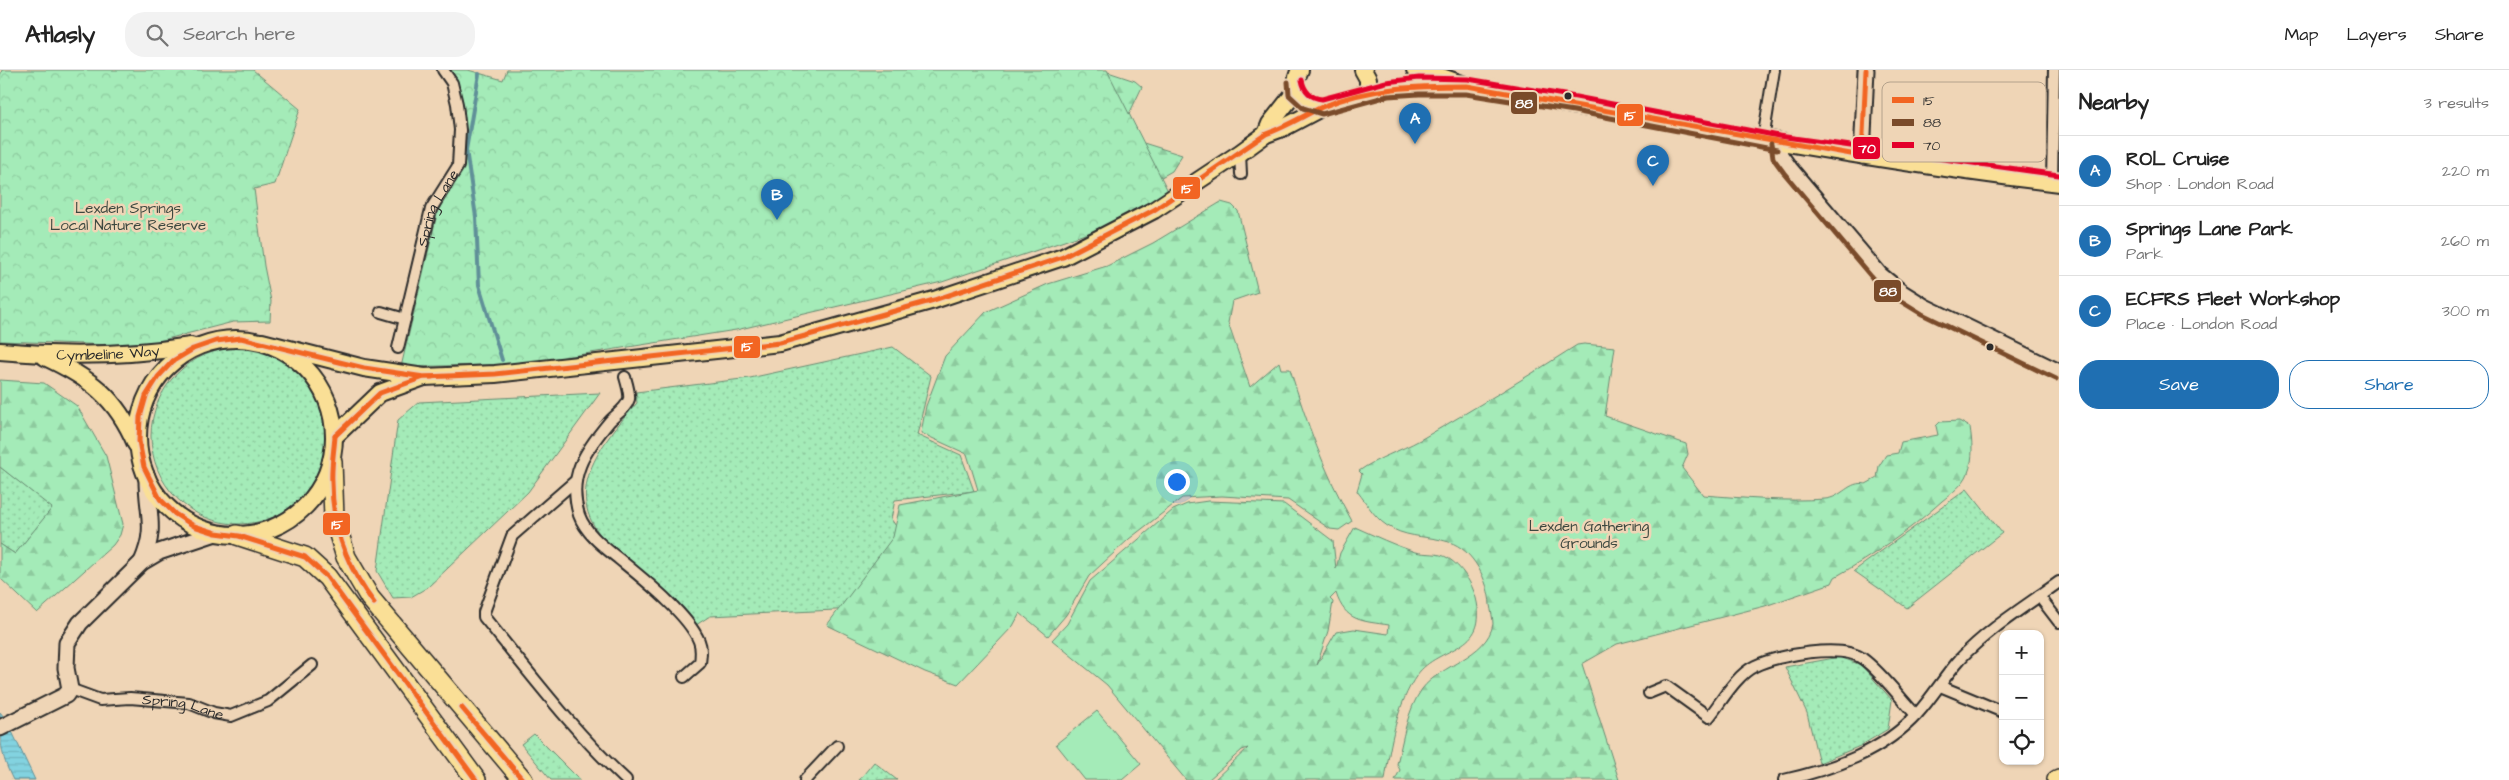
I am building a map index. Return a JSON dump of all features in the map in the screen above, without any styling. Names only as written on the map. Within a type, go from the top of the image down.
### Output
[{"type":"highway","points":[[332,462],[334,518],[346,557],[370,598],[523,780]]},
{"type":"highway","points":[[237,535],[304,556],[327,577],[476,780]]},
{"type":"main road","points":[[1363,70],[1368,79],[1368,93]]},
{"type":"main road","points":[[1416,70],[1467,86],[1576,104],[1771,141],[1882,159]]},
{"type":"main road","points":[[1294,78],[1308,103],[1323,107]]},
{"type":"main road","points":[[1266,134],[1294,78]]},
{"type":"main road","points":[[262,342],[281,349],[295,358],[319,382],[332,411],[335,436],[332,462],[324,483],[301,512],[284,523],[267,531],[237,535],[216,533],[192,525],[175,514],[162,501],[147,476],[138,449],[138,425],[142,408],[155,381],[181,355],[203,344],[222,339],[241,338],[262,342],[364,368],[424,377],[524,372],[780,343],[934,300],[1063,257],[1154,210],[1266,134],[1323,107],[1368,93],[1419,86],[1467,86]]},
{"type":"main road","points":[[1905,162],[2056,183]]},
{"type":"main road","name":"Cymbeline Way","points":[[0,351],[41,355],[140,354],[203,344]]},
{"type":"main road","name":"Cymbeline Way","points":[[41,355],[66,367],[98,387],[116,406],[138,449]]},
{"type":"main road","points":[[335,436],[380,393],[424,377]]},
{"type":"street","name":"Spring Lane","points":[[398,348],[431,209],[458,166],[460,130],[458,104],[452,83],[443,70]]},
{"type":"street","points":[[1774,70],[1771,141],[1790,169],[1880,274],[1901,292],[1925,307],[2059,372]]},
{"type":"street","points":[[1862,156],[1866,70]]},
{"type":"street","points":[[2054,70],[2056,183]]},
{"type":"street","points":[[1240,153],[1241,174]]},
{"type":"street","points":[[381,312],[405,319]]},
{"type":"street","points":[[625,377],[630,398],[588,450],[574,482],[512,536],[484,612],[484,617],[596,752],[626,780]]},
{"type":"street","points":[[142,562],[150,544],[152,530],[146,495],[147,476]]},
{"type":"street","points":[[574,482],[579,514],[592,535],[661,596],[694,631],[700,642],[700,663],[684,677]]},
{"type":"street","points":[[6,725],[61,699],[70,689],[66,668],[67,643],[80,623],[142,562],[159,552],[216,533]]},
{"type":"street","points":[[1784,780],[1815,773],[1865,753],[1890,737],[1916,715],[1960,660],[1975,646],[2059,582]]},
{"type":"street","points":[[2039,596],[2059,622]]},
{"type":"street","points":[[1649,693],[1666,686],[1710,717],[1735,684],[1754,666],[1807,653],[1830,650],[1847,651],[1863,658],[1916,715]]},
{"type":"street","name":"Spring Lane","points":[[70,689],[100,700],[130,698],[189,703],[214,713],[231,716],[268,701],[312,665]]},
{"type":"street","points":[[1940,686],[1999,710]]},
{"type":"street","points":[[805,780],[837,746]]},
{"type":"green space","name":"Lexden Springs Local Nature Reserve","points":[[2,70],[253,70],[300,109],[275,184],[254,189],[264,266],[271,301],[270,321],[233,322],[139,346],[0,341],[0,76]]},
{"type":"green space","points":[[443,70],[468,70],[503,80],[507,70],[1107,70],[1168,191],[1109,226],[942,282],[736,330],[521,364],[401,367],[437,214],[456,172],[460,129],[453,122],[457,104]]},
{"type":"green space","points":[[1108,72],[1135,81],[1142,87],[1123,127]]},
{"type":"green space","points":[[1123,127],[1134,140],[1182,155],[1172,171],[1140,189]]},
{"type":"green space","points":[[1221,202],[1232,205],[1238,211],[1258,292],[1232,301],[1228,323],[1250,387],[1279,362],[1281,369],[1290,369],[1317,447],[1333,485],[1352,521],[1339,530],[1330,529],[1288,500],[1222,496],[1182,498],[1129,539],[1089,576],[1066,615],[1048,636],[1020,613],[1013,626],[958,684],[925,672],[827,625],[893,537],[900,505],[978,490],[967,454],[921,433],[926,406],[945,356],[986,312],[1048,284],[1107,266],[1153,243]]},
{"type":"green space","name":"Lexden Gathering Grounds","points":[[1577,345],[1615,347],[1605,416],[1686,444],[1688,454],[1682,468],[1703,495],[1779,500],[1831,498],[1850,487],[1860,483],[1866,484],[1877,478],[1879,466],[1886,455],[1898,453],[1901,442],[1938,435],[1936,426],[1940,422],[1959,421],[1970,427],[1972,450],[1970,467],[1961,485],[1954,492],[1891,542],[1835,577],[1832,583],[1765,606],[1617,644],[1582,664],[1619,780],[1395,780],[1400,770],[1397,764],[1406,725],[1417,697],[1430,680],[1482,645],[1489,635],[1493,619],[1487,586],[1472,559],[1458,546],[1449,542],[1407,534],[1387,526],[1373,513],[1357,491],[1362,474],[1359,471],[1373,462],[1420,440]]},
{"type":"green space","points":[[893,347],[931,376],[917,435],[961,455],[974,491],[895,500],[891,519],[919,559],[856,609],[710,616],[696,625],[665,591],[610,545],[594,527],[587,508],[586,489],[590,471],[610,436],[637,403],[636,392],[750,378]]},
{"type":"green space","points":[[248,348],[273,354],[281,358],[307,380],[321,402],[326,419],[326,453],[321,470],[307,492],[295,504],[273,518],[256,523],[230,524],[205,518],[197,514],[171,492],[157,470],[152,453],[151,427],[157,402],[161,394],[183,368],[205,354],[222,349]]},
{"type":"green space","points":[[0,380],[44,383],[77,406],[106,456],[123,524],[120,535],[113,545],[37,613],[0,578],[0,544],[15,554],[52,508],[0,467]]},
{"type":"green space","points":[[600,393],[528,492],[428,587],[411,597],[393,598],[377,571],[398,420],[419,402]]},
{"type":"green space","points":[[0,467],[53,508],[15,554],[0,544]]},
{"type":"green space","points":[[1967,489],[2002,533],[1907,608],[1854,571]]},
{"type":"green space","points":[[1208,501],[1284,504],[1333,541],[1336,569],[1340,553],[1355,527],[1415,552],[1444,556],[1458,566],[1466,576],[1476,598],[1478,616],[1476,629],[1469,639],[1460,646],[1426,665],[1410,686],[1395,725],[1385,780],[1214,780],[1248,748],[1242,750],[1208,780],[1186,780],[1107,685],[1052,640],[1067,624],[1090,581],[1173,510],[1187,504]],"holes":[[[1336,593],[1344,610],[1356,618],[1389,625],[1388,634],[1354,629],[1336,632],[1317,665],[1328,631],[1333,602],[1330,599]]]},
{"type":"green space","points":[[1840,657],[1861,665],[1892,700],[1888,729],[1860,746],[1819,763],[1807,713],[1785,667]]},
{"type":"green space","points":[[1097,711],[1141,764],[1122,780],[1085,780],[1056,744]]},
{"type":"green space","points":[[534,734],[580,780],[551,780],[521,744]]},
{"type":"green space","points":[[874,762],[897,780],[859,780]]},
{"type":"water","points":[[0,712],[7,721],[35,780],[13,780],[5,762],[2,747]]},
{"type":"waterway","points":[[479,74],[466,150],[476,217],[479,285],[502,360]]},
{"type":"transit line","name":"15","points":[[1862,156],[1866,70]]},
{"type":"transit line","name":"70","points":[[1302,80],[1304,87],[1309,93],[1322,99],[1386,82],[1419,78],[1468,79],[1576,97],[1779,136],[1882,150]]},
{"type":"transit line","name":"88","points":[[1288,82],[1289,95],[1303,108],[1322,114],[1388,96],[1466,94],[1574,111],[1777,150]]},
{"type":"transit line","name":"15","points":[[476,780],[327,577],[305,557],[239,536],[216,533],[194,526],[175,514],[160,499],[144,467],[139,441],[140,417],[146,396],[158,377],[173,361],[193,349],[216,341],[241,338],[364,368],[424,377],[495,374],[780,343],[934,300],[1063,257],[1154,210],[1266,134],[1339,100],[1393,89],[1467,86],[1862,156]]},
{"type":"transit line","name":"88","points":[[1771,144],[1773,158],[1784,173],[1874,280],[1896,298],[1922,314],[2056,379]]},
{"type":"transit line","name":"70","points":[[1966,162],[2059,175]]},
{"type":"transit line","name":"15","points":[[335,436],[380,393],[424,377],[432,377]]},
{"type":"transit line","name":"15","points":[[335,436],[332,482],[338,531],[349,561],[374,603]]},
{"type":"transit line","name":"15","points":[[462,708],[523,780]]},
{"type":"place","name":"ROL Cruise","points":[[1415,144]]},
{"type":"place","name":"ECFRS Fleet Workshop","points":[[1653,186]]},
{"type":"place","name":"Springs Lane Park","points":[[777,220]]}]
